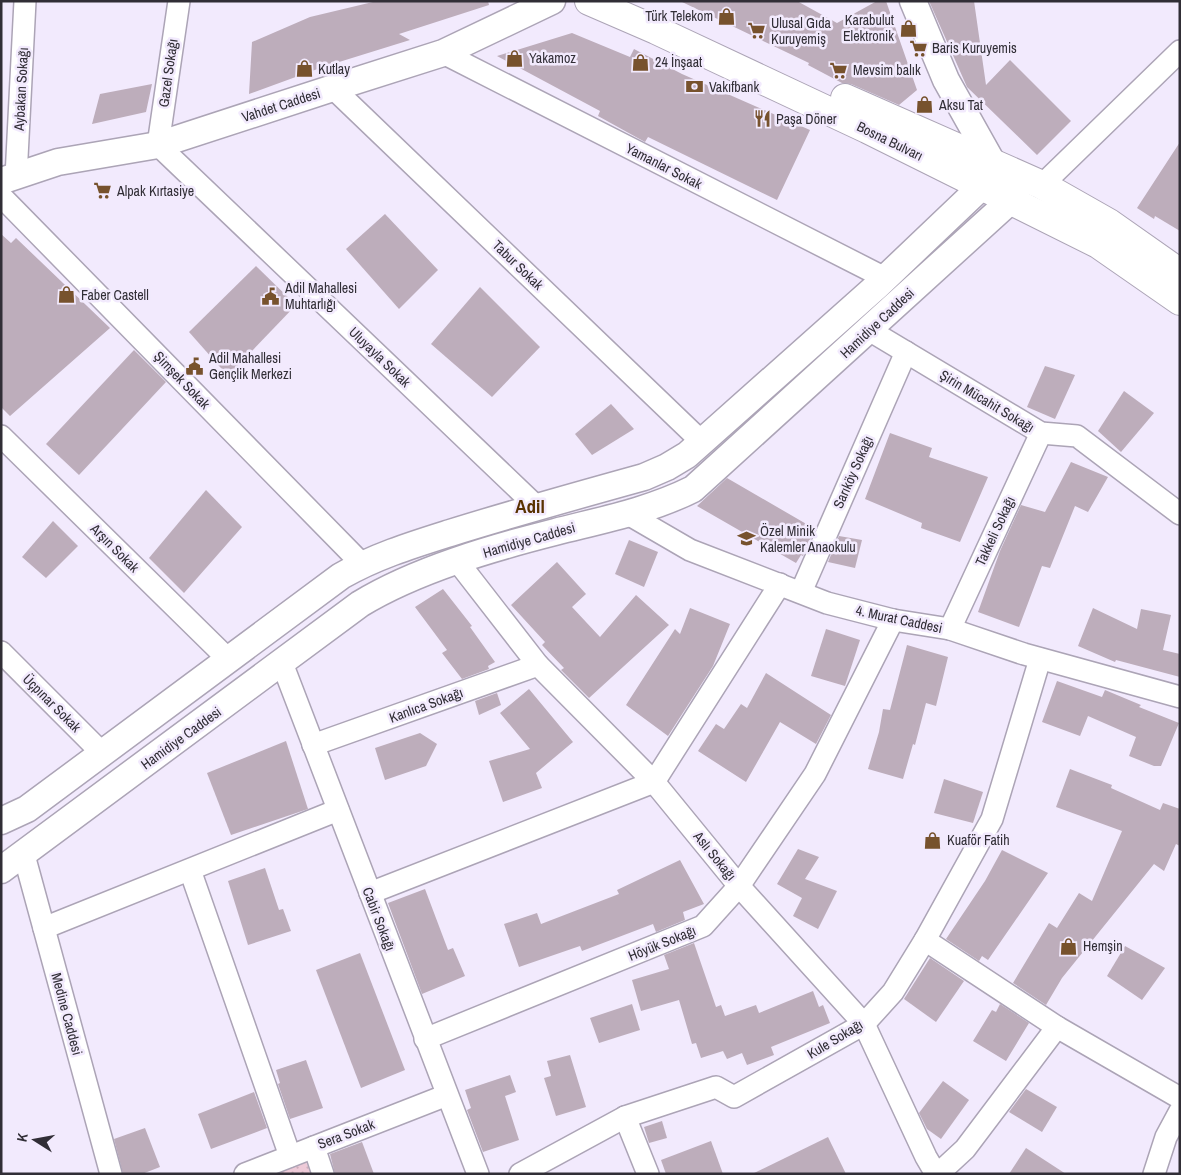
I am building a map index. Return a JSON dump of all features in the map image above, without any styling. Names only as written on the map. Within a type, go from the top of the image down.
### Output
[{"type":"main road","name":"Bosna Bulvarı","points":[[589,1],[665,34],[867,129],[1098,244],[1180,301]]},
{"type":"main road","name":"Bosna Bulvarı","points":[[636,1],[904,125],[1032,180],[1109,223],[1180,273]]},
{"type":"street","name":"Aybakan Sokağı","points":[[6,184],[25,1]]},
{"type":"street","name":"Gazel Sokağı","points":[[158,145],[179,1]]},
{"type":"street","name":"Vahdet Caddesi","points":[[6,184],[58,162],[158,145],[443,53],[552,1]]},
{"type":"street","points":[[913,1],[946,80],[992,162],[982,186]]},
{"type":"street","points":[[1032,180],[1170,72],[1180,51]]},
{"type":"street","name":"Yamanlar Sokak","points":[[443,53],[885,278]]},
{"type":"street","name":"Tabur Sokak","points":[[333,88],[702,442]]},
{"type":"street","name":"Uluyayla Sokak","points":[[158,145],[537,508]]},
{"type":"street","name":"Hamidiye Caddesi","points":[[1,870],[24,855],[53,830],[282,664],[360,604],[384,590],[518,541],[628,514],[667,502],[693,489],[1032,180]]},
{"type":"street","name":"Şimşek Sokak","points":[[6,184],[362,564]]},
{"type":"street","name":"Hamidiye Caddesi","points":[[4,818],[27,809],[341,576],[362,564],[390,553],[644,477],[667,467],[702,442],[885,278],[982,186]]},
{"type":"street","name":"Şirin Mücahit Sokağı","points":[[869,330],[1041,434],[1077,436],[1180,514]]},
{"type":"street","name":"Sarıköy Sokağı","points":[[801,592],[906,352]]},
{"type":"street","name":"Takkeli Sokağı","points":[[950,630],[1041,434]]},
{"type":"street","name":"Arşın Sokak","points":[[1,436],[229,660]]},
{"type":"street","points":[[537,508],[574,527]]},
{"type":"street","name":"4. Murat Caddesi","points":[[628,514],[690,550],[827,602],[893,620],[950,630],[1040,659],[1180,697]]},
{"type":"street","name":"Aslı Sokağı","points":[[458,562],[538,666],[654,782],[739,886],[864,1024],[926,1157],[937,1174]]},
{"type":"street","points":[[370,893],[654,782],[780,584]]},
{"type":"street","name":"Höyük Sokağı","points":[[425,1039],[703,926],[739,886],[815,774],[893,620]]},
{"type":"street","name":"Üçpınar Sokak","points":[[1,652],[102,753]]},
{"type":"street","name":"Kule Sokağı","points":[[520,1174],[625,1117],[716,1087],[734,1097],[864,1024],[893,992],[925,940],[992,819],[1040,659]]},
{"type":"street","name":"Cabir Sokağı","points":[[282,664],[478,1174]]},
{"type":"street","name":"Kanlıca Sokağı","points":[[313,745],[538,666]]},
{"type":"street","points":[[44,928],[338,810]]},
{"type":"street","points":[[4,818],[24,855]]},
{"type":"street","name":"Medine Caddesi","points":[[24,855],[111,1174]]},
{"type":"street","points":[[190,870],[290,1156]]},
{"type":"street","points":[[925,940],[1056,1027],[1180,1098]]},
{"type":"street","points":[[937,1174],[964,1149],[1056,1027]]},
{"type":"street","name":"Sera Sokak","points":[[245,1174],[447,1095]]},
{"type":"street","points":[[1154,1174],[1166,1137],[1180,1111]]},
{"type":"street","points":[[625,1117],[648,1174]]},
{"type":"street","points":[[314,1147],[323,1174]]},
{"type":"shaded area","points":[[300,1150],[312,1174],[242,1174]]},
{"type":"building","points":[[377,1],[488,1],[489,5],[399,34],[410,40],[323,67],[249,94],[252,42],[310,17]]},
{"type":"building","points":[[680,1],[797,1],[837,23],[877,1],[886,1],[917,90],[899,105],[851,84],[842,83],[808,65],[809,63]]},
{"type":"building","points":[[929,1],[974,1],[986,85],[1010,60],[1071,121],[1037,155],[967,87]]},
{"type":"building","points":[[572,33],[630,57],[634,49],[682,74],[810,130],[777,200],[648,137],[645,142],[598,116],[600,111],[497,56]]},
{"type":"building","points":[[152,84],[146,112],[92,124],[100,94]]},
{"type":"building","points":[[1180,142],[1180,231],[1155,216],[1154,219],[1137,208]]},
{"type":"building","points":[[385,214],[438,270],[399,309],[346,249]]},
{"type":"building","points":[[1,234],[11,243],[16,238],[110,328],[10,416],[1,407]]},
{"type":"building","points":[[256,266],[296,305],[228,376],[189,332]]},
{"type":"building","points":[[480,287],[540,347],[492,397],[431,344]]},
{"type":"building","points":[[134,350],[166,382],[79,475],[46,444]]},
{"type":"building","points":[[1045,366],[1075,375],[1055,419],[1027,407]]},
{"type":"building","points":[[1124,391],[1154,413],[1121,452],[1098,431]]},
{"type":"building","points":[[611,404],[634,429],[592,455],[575,434]]},
{"type":"building","points":[[890,433],[932,448],[929,457],[988,477],[960,542],[921,528],[922,523],[865,499]]},
{"type":"building","points":[[1071,462],[1108,477],[1088,512],[1075,506],[1050,568],[1042,566],[1019,627],[978,612],[1000,551],[1021,505],[1045,512]]},
{"type":"building","points":[[727,478],[815,529],[803,556],[801,555],[796,563],[697,506]]},
{"type":"building","points":[[206,490],[242,527],[184,593],[149,558]]},
{"type":"building","points":[[53,521],[78,546],[46,578],[22,557]]},
{"type":"building","points":[[839,536],[862,540],[855,568],[828,562]]},
{"type":"building","points":[[629,540],[658,552],[644,587],[615,574]]},
{"type":"building","points":[[557,562],[586,594],[572,607],[600,637],[636,595],[669,625],[589,698],[561,670],[564,668],[542,645],[545,642],[511,605]]},
{"type":"building","points":[[443,589],[472,626],[470,627],[495,662],[488,666],[489,669],[462,679],[442,653],[447,650],[415,607]]},
{"type":"building","points":[[690,608],[730,624],[713,666],[668,736],[626,705],[675,629],[680,634]]},
{"type":"building","points":[[1093,608],[1137,629],[1141,609],[1171,615],[1163,650],[1180,654],[1180,677],[1116,660],[1115,662],[1078,646]]},
{"type":"building","points":[[826,629],[860,640],[845,686],[811,676]]},
{"type":"building","points":[[907,645],[948,657],[936,706],[926,703],[915,745],[913,744],[903,779],[868,769],[879,732],[883,709],[890,710]]},
{"type":"building","points":[[766,673],[831,715],[816,744],[780,722],[746,782],[698,751],[716,724],[724,729],[741,704],[747,708]]},
{"type":"building","points":[[1057,681],[1102,697],[1105,690],[1141,705],[1139,707],[1179,723],[1161,766],[1154,766],[1129,756],[1136,737],[1088,716],[1080,736],[1042,722]]},
{"type":"building","points":[[529,689],[573,742],[536,773],[542,788],[503,802],[489,761],[530,749],[500,713]]},
{"type":"building","points":[[497,693],[501,705],[479,715],[475,701]]},
{"type":"building","points":[[420,733],[437,744],[426,766],[385,780],[375,748]]},
{"type":"building","points":[[286,741],[308,809],[231,835],[207,773]]},
{"type":"building","points":[[1070,769],[1112,785],[1111,788],[1160,810],[1163,803],[1180,809],[1180,846],[1176,844],[1164,871],[1154,864],[1062,978],[1046,1005],[1013,983],[1049,923],[1057,928],[1079,893],[1092,901],[1122,831],[1056,807]]},
{"type":"building","points":[[944,779],[983,792],[973,823],[934,813]]},
{"type":"building","points":[[798,849],[819,857],[805,879],[837,891],[818,929],[793,916],[802,898],[777,884]]},
{"type":"building","points":[[1002,850],[1048,873],[988,960],[982,956],[979,961],[946,939],[985,881]]},
{"type":"building","points":[[680,860],[704,904],[683,912],[685,920],[656,932],[653,924],[582,951],[580,946],[519,967],[504,924],[537,913],[541,924],[619,894],[617,890]]},
{"type":"building","points":[[265,868],[279,910],[283,909],[291,931],[248,945],[228,881]]},
{"type":"building","points":[[425,889],[448,950],[453,948],[465,976],[422,994],[388,903]]},
{"type":"building","points":[[694,943],[716,1007],[721,1005],[725,1016],[756,1005],[759,1013],[813,991],[819,1007],[823,1005],[830,1023],[771,1047],[774,1055],[747,1065],[742,1053],[727,1059],[723,1051],[701,1058],[696,1043],[692,1044],[679,1000],[641,1011],[632,980],[669,969],[664,955]]},
{"type":"building","points":[[1125,946],[1165,968],[1142,1000],[1107,976]]},
{"type":"building","points":[[360,953],[405,1070],[361,1088],[316,970]]},
{"type":"building","points":[[930,958],[964,981],[936,1022],[904,999]]},
{"type":"building","points":[[632,1004],[640,1030],[599,1043],[590,1018]]},
{"type":"building","points":[[1000,1004],[1029,1023],[1006,1061],[973,1041],[992,1010],[996,1012]]},
{"type":"building","points":[[570,1055],[586,1107],[556,1116],[544,1078],[551,1076],[547,1061]]},
{"type":"building","points":[[306,1060],[323,1108],[290,1119],[278,1084],[280,1083],[276,1070]]},
{"type":"building","points":[[510,1075],[516,1092],[505,1096],[519,1140],[483,1152],[467,1110],[471,1108],[465,1090]]},
{"type":"building","points":[[943,1081],[969,1100],[941,1139],[927,1129],[919,1113]]},
{"type":"building","points":[[1026,1089],[1057,1107],[1042,1132],[1009,1112]]},
{"type":"building","points":[[254,1092],[267,1128],[211,1149],[198,1114]]},
{"type":"building","points":[[662,1121],[667,1138],[649,1143],[644,1127]]},
{"type":"building","points":[[145,1128],[160,1167],[142,1174],[123,1174],[114,1139]]},
{"type":"building","points":[[828,1137],[846,1174],[752,1174]]},
{"type":"building","points":[[711,1141],[723,1174],[666,1174],[661,1160]]},
{"type":"building","points":[[362,1142],[374,1174],[335,1174],[330,1154]]},
{"type":"building","points":[[1026,1148],[1066,1174],[1009,1174]]},
{"type":"place","name":"Türk Telekom","points":[[727,16]]},
{"type":"place","name":"Karabulut Elektronik","points":[[908,28]]},
{"type":"place","name":"Ulusal Gıda Kuruyemiş","points":[[757,31]]},
{"type":"place","name":"Baris Kuruyemis","points":[[918,48]]},
{"type":"place","name":"Yakamoz","points":[[515,58]]},
{"type":"place","name":"24 İnşaat","points":[[641,62]]},
{"type":"place","name":"Kutlay","points":[[304,69]]},
{"type":"place","name":"Mevsim balık","points":[[839,70]]},
{"type":"place","name":"Vakıfbank","points":[[695,87]]},
{"type":"place","name":"Aksu Tat","points":[[925,105]]},
{"type":"place","name":"Paşa Döner","points":[[762,119]]},
{"type":"place","name":"Alpak Kırtasiye","points":[[103,191]]},
{"type":"place","name":"Faber Castell","points":[[67,295]]},
{"type":"place","name":"Adil Mahallesi Muhtarlığı","points":[[271,296]]},
{"type":"place","name":"Adil Mahallesi Gençlik Merkezi","points":[[195,366]]},
{"type":"place","name":"Özel Minik Kalemler Anaokulu","points":[[746,539]]},
{"type":"place","name":"Kuaför Fatih","points":[[933,840]]},
{"type":"place","name":"Hemşin","points":[[1069,946]]},
{"type":"district","name":"Adil","points":[[530,506]]}]
